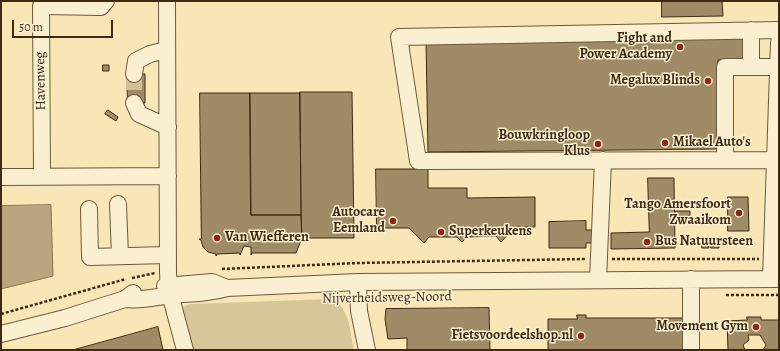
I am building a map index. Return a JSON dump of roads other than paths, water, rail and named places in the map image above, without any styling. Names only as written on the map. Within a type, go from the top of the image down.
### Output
[{"type":"street","name":"Havenweg","points":[[42,176],[41,6],[101,7],[106,1]]},
{"type":"street","points":[[167,1],[167,255],[170,290],[185,350]]},
{"type":"street","points":[[751,30],[751,67]]},
{"type":"street","points":[[775,160],[418,161],[399,36],[779,30]]},
{"type":"street","points":[[775,279],[775,160],[779,42]]},
{"type":"street","points":[[134,74],[136,61],[150,54],[166,50]]},
{"type":"street","points":[[725,160],[725,67],[778,67]]},
{"type":"street","points":[[134,103],[139,114],[168,127]]},
{"type":"street","points":[[598,280],[603,160]]},
{"type":"street","points":[[1,177],[168,176]]},
{"type":"street","points":[[118,204],[120,256]]},
{"type":"street","points":[[89,209],[90,257],[167,255]]},
{"type":"street","name":"Nijverheidsweg-Noord","points":[[1,334],[64,318],[126,299],[138,301],[170,290],[206,294],[226,288],[358,282],[775,279]]},
{"type":"street","points":[[691,280],[692,350]]},
{"type":"street","points":[[358,282],[359,311],[367,350]]},
{"type":"tunnel","points":[[134,74],[134,103]]},
{"type":"place","name":"Fight and Power Academy","points":[[680,47]]},
{"type":"place","name":"Megalux Blinds","points":[[708,81]]},
{"type":"place","name":"Mikael Auto's","points":[[665,143]]},
{"type":"place","name":"Bouwkringloop Klus","points":[[598,144]]},
{"type":"place","name":"Tango Amersfoort Zwaaikom","points":[[739,213]]},
{"type":"place","name":"Autocare Eemland","points":[[393,221]]},
{"type":"place","name":"Superkeukens","points":[[441,232]]},
{"type":"place","name":"Van Wiefferen","points":[[217,238]]},
{"type":"place","name":"Bus Natuursteen","points":[[647,242]]},
{"type":"place","name":"Movement Gym","points":[[756,327]]},
{"type":"place","name":"Fietsvoordeelshop.nl","points":[[581,336]]}]
